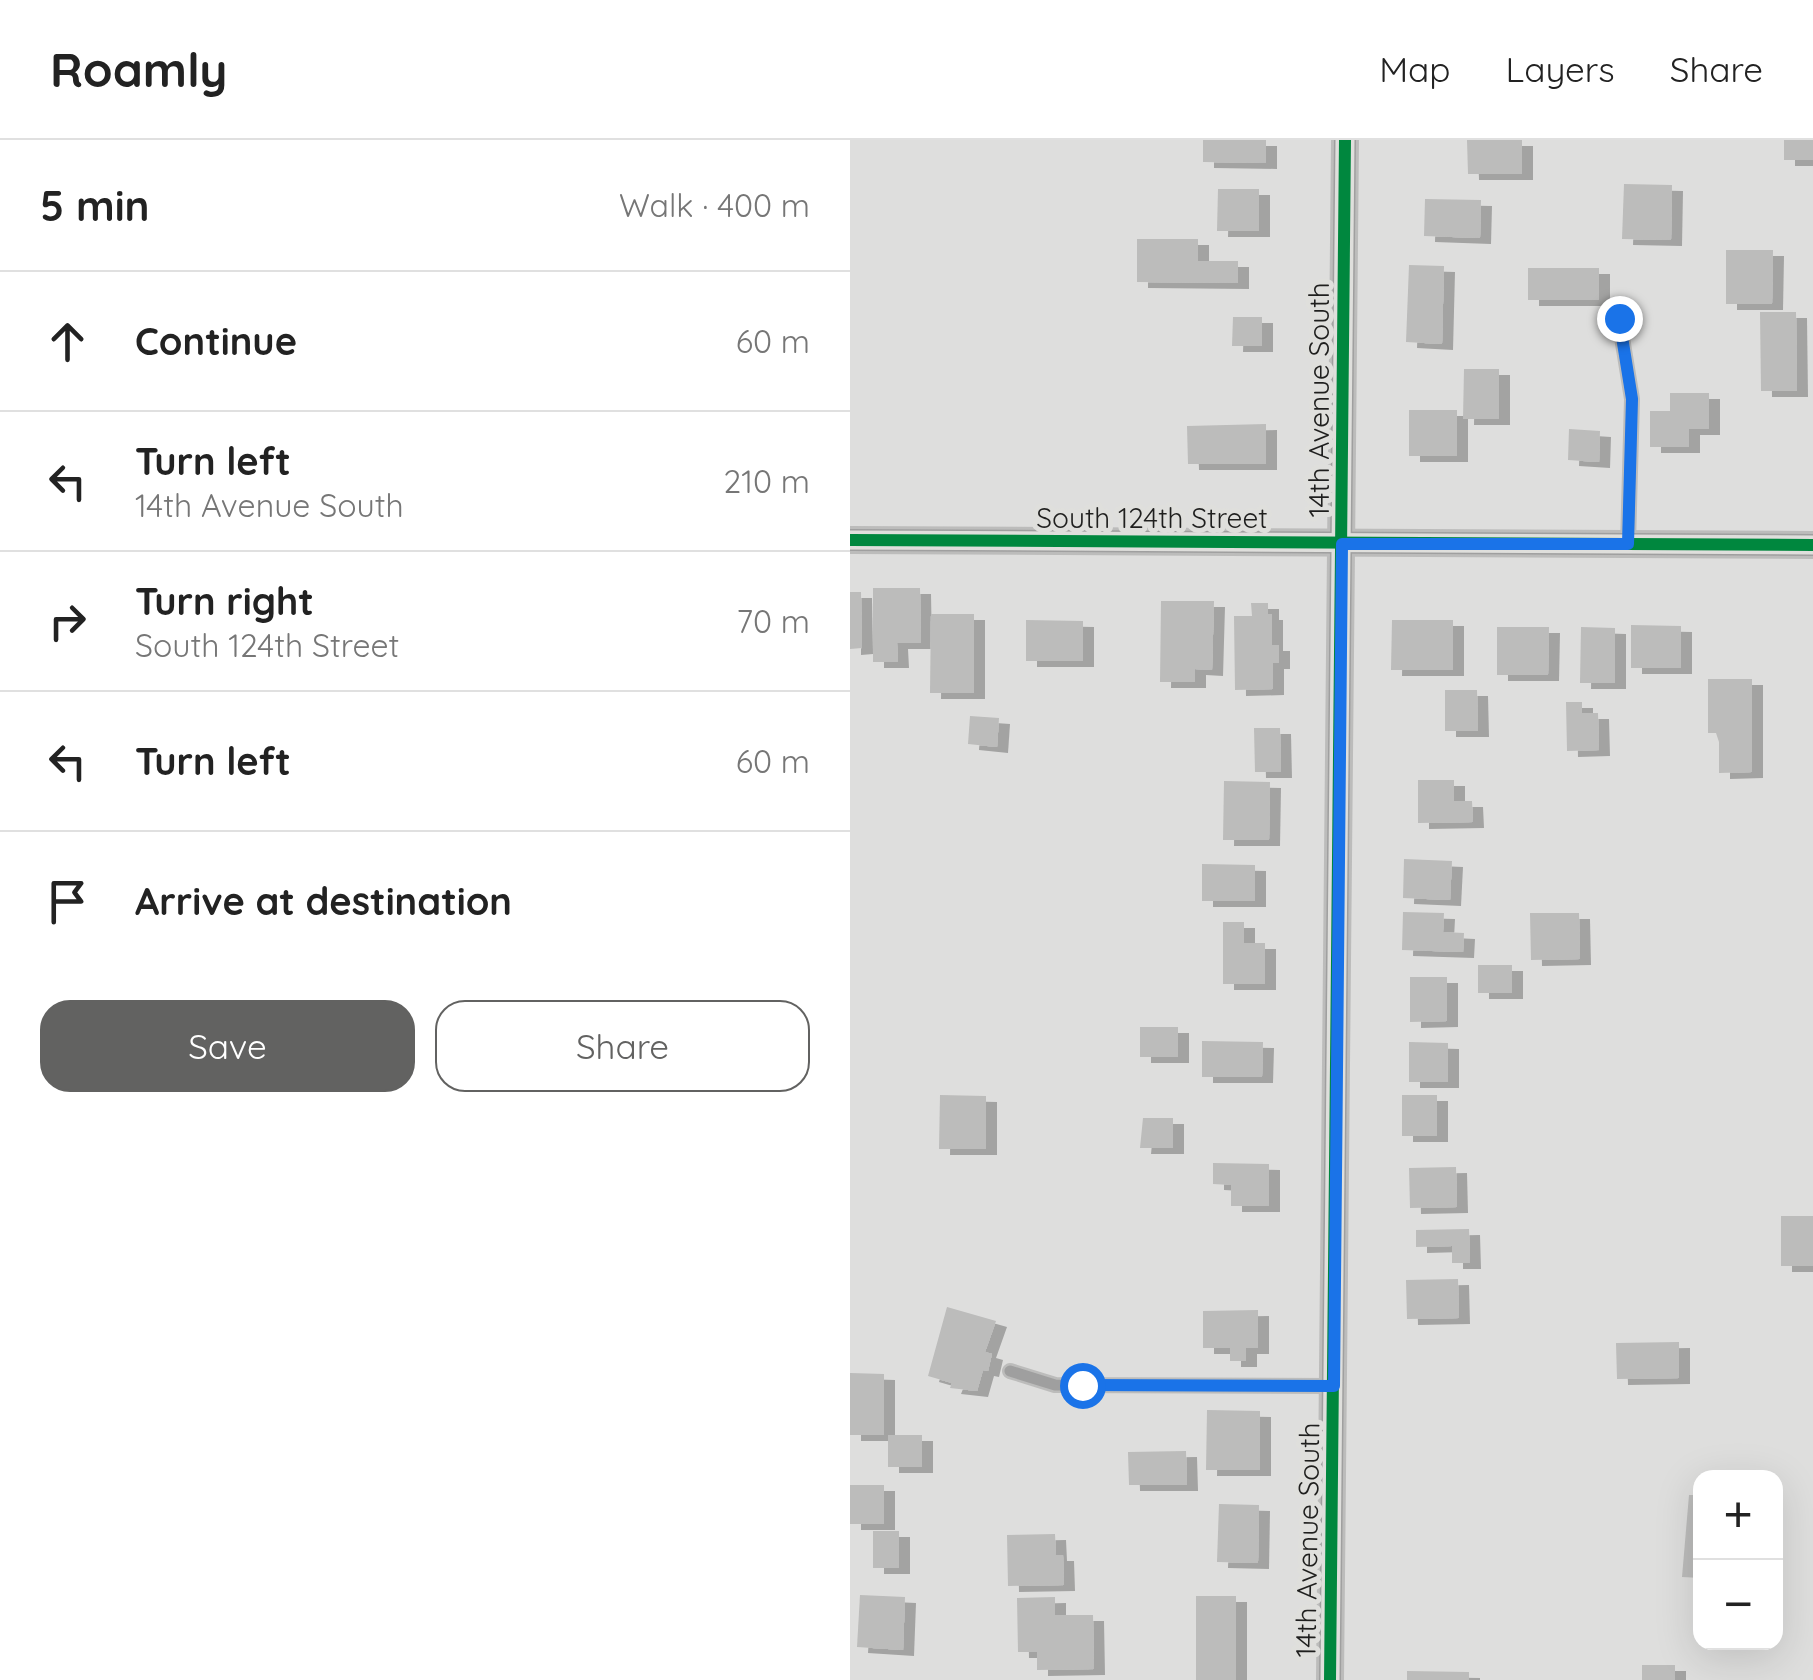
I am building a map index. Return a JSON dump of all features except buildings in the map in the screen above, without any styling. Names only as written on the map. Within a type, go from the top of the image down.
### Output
[{"type":"street","name":"14th Avenue South","points":[[1330,1680],[1345,140]]},
{"type":"street","name":"South 124th Street","points":[[850,540],[1813,545]]},
{"type":"lane","points":[[1619,318],[1632,399],[1628,544]]},
{"type":"lane","points":[[1010,1372],[1054,1384],[1334,1386]]},
{"type":"cycle path","points":[[1330,1680],[1345,140]]},
{"type":"cycle path","points":[[850,540],[1813,545]]},
{"type":"route","points":[[1082,1385],[1334,1386],[1342,544],[1628,544],[1632,399],[1619,318]]}]
